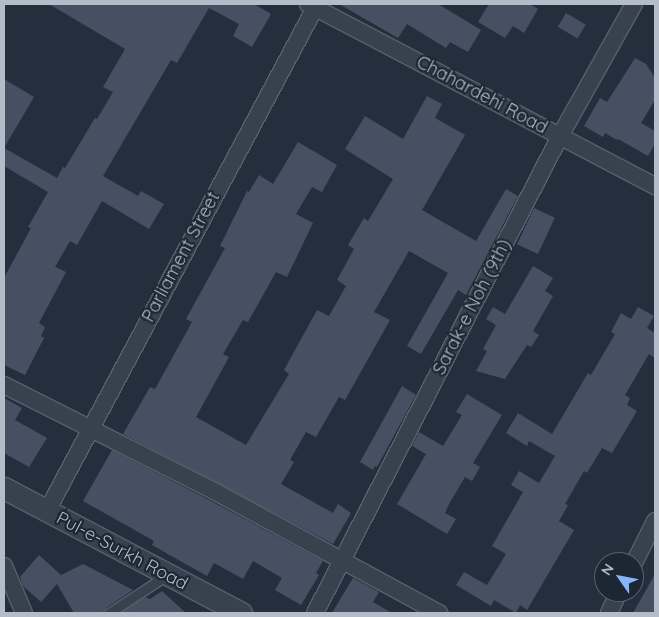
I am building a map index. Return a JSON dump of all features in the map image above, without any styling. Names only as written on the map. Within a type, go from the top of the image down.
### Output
[{"type":"street","name":"Sarak-e Noh (9th)","points":[[315,613],[340,561],[560,136],[634,4]]},
{"type":"street","name":"Chahardehi Road","points":[[313,5],[655,186]]},
{"type":"street","name":"Parliament Street","points":[[47,511],[313,5]]},
{"type":"street","points":[[4,385],[216,492],[340,561],[439,613]]},
{"type":"street","name":"Pul-e-Surkh Road","points":[[4,488],[240,613]]},
{"type":"street","points":[[640,552],[655,521]]},
{"type":"street","points":[[4,566],[24,613]]},
{"type":"lane","points":[[109,613],[168,575]]},
{"type":"building","points":[[49,4],[254,4],[271,14],[252,47],[233,36],[239,24],[209,8],[177,63],[171,60],[103,176],[138,196],[141,191],[164,204],[149,229],[102,201],[77,245],[70,241],[55,267],[66,272],[39,323],[45,327],[41,336],[44,338],[25,375],[4,365],[4,278],[31,228],[28,227],[48,192],[4,166],[4,148],[57,178],[113,92],[103,87],[125,49]]},
{"type":"building","points":[[339,4],[438,4],[481,30],[468,52],[450,42],[446,48],[407,24],[398,38]]},
{"type":"building","points":[[489,4],[530,4],[538,9],[524,33],[513,26],[505,38],[478,22]]},
{"type":"building","points":[[566,13],[586,25],[577,39],[558,27]]},
{"type":"building","points":[[635,58],[646,64],[655,78],[655,100],[641,123],[655,131],[655,144],[648,156],[618,139],[605,133],[603,137],[584,126],[600,98],[607,102]]},
{"type":"building","points":[[4,79],[34,97],[4,148]]},
{"type":"building","points":[[427,96],[442,104],[435,118],[465,135],[422,210],[476,241],[506,189],[518,196],[466,295],[458,290],[421,354],[407,346],[448,273],[409,251],[374,312],[390,320],[345,400],[339,397],[316,437],[306,432],[290,460],[294,462],[281,484],[333,513],[338,504],[351,513],[333,544],[123,434],[150,387],[155,389],[192,322],[186,319],[225,248],[220,246],[247,191],[249,192],[259,175],[273,184],[298,142],[337,165],[322,192],[312,187],[296,214],[313,223],[287,277],[276,272],[248,322],[243,320],[223,354],[229,357],[196,417],[246,445],[289,374],[284,370],[317,310],[329,316],[346,286],[337,280],[354,249],[348,245],[364,218],[368,221],[393,179],[345,149],[365,116],[403,139]]},
{"type":"building","points":[[534,208],[555,218],[538,254],[517,244]]},
{"type":"building","points":[[533,266],[553,278],[545,291],[553,296],[533,331],[539,335],[531,347],[527,345],[505,379],[476,371],[487,351],[483,349],[496,325],[486,319],[493,307],[505,314]]},
{"type":"building","points":[[638,307],[654,316],[647,328],[655,333],[655,358],[649,354],[625,395],[630,398],[627,405],[637,411],[612,453],[602,448],[587,473],[584,471],[565,504],[568,505],[559,521],[574,530],[527,610],[520,605],[516,613],[494,600],[491,606],[456,585],[464,572],[487,585],[506,554],[492,546],[523,492],[511,485],[519,471],[539,483],[555,456],[529,441],[527,446],[506,433],[518,413],[552,434],[588,373],[591,375],[615,334],[611,332],[621,313],[631,319]]},
{"type":"building","points":[[402,386],[416,395],[377,467],[375,466],[373,470],[360,462]]},
{"type":"building","points":[[467,394],[502,415],[473,463],[480,467],[472,481],[465,477],[449,504],[445,513],[456,519],[447,534],[397,504],[426,454],[412,446],[419,432],[443,446],[462,415],[456,412]]},
{"type":"building","points":[[4,398],[22,408],[15,420],[47,438],[29,467],[4,453]]},
{"type":"building","points":[[112,450],[323,561],[316,573],[319,575],[301,605],[275,590],[282,578],[253,561],[243,579],[214,563],[207,576],[152,545],[154,541],[83,501]]},
{"type":"building","points":[[39,555],[61,575],[83,564],[133,590],[106,608],[103,613],[74,613],[57,584],[41,602],[23,586],[20,577]]},
{"type":"building","points":[[655,574],[655,613],[633,613],[639,602],[644,602],[644,594]]},
{"type":"building","points":[[353,578],[379,592],[373,602],[392,613],[332,613]]},
{"type":"building","points":[[162,591],[186,613],[120,613],[145,597],[150,599]]}]
